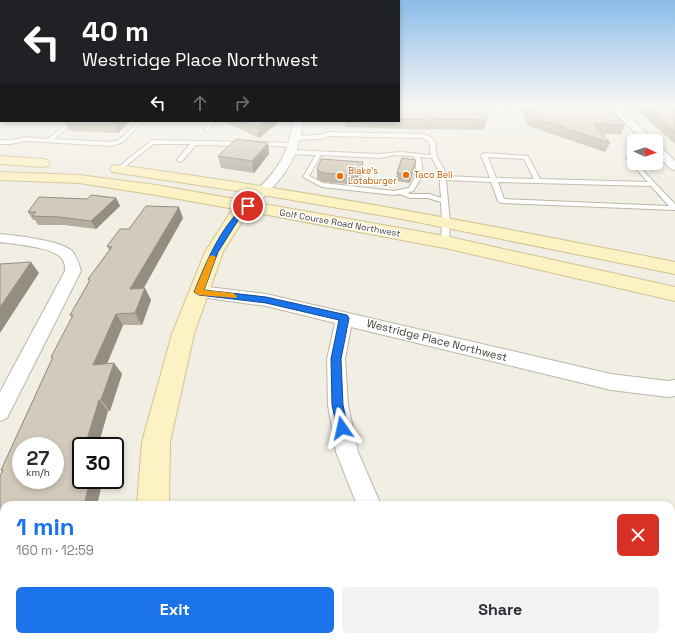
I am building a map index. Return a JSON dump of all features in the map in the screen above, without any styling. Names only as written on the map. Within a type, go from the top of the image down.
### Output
[{"type":"main road","name":"Golf Course Road Northwest","points":[[0,160],[120,169],[256,198],[507,257],[675,294]]},
{"type":"main road","name":"Golf Course Road Northwest","points":[[0,176],[79,180],[156,190],[256,198],[446,222],[675,268]]},
{"type":"main road","points":[[153,501],[156,442],[183,334],[214,252],[236,217],[256,198]]},
{"type":"street","points":[[256,198],[273,182],[282,170],[295,135]]},
{"type":"street","points":[[663,155],[675,167]]},
{"type":"street","points":[[0,238],[53,248],[66,253],[72,263],[73,271],[0,412]]},
{"type":"street","name":"Westridge Place Northwest","points":[[199,292],[266,300],[611,382],[668,389],[675,388]]},
{"type":"street","points":[[344,318],[336,359],[338,405],[347,452],[367,501]]},
{"type":"lane","points":[[50,140],[56,135]]},
{"type":"lane","points":[[0,142],[11,142],[26,139],[117,143],[127,135]]},
{"type":"lane","points":[[292,145],[326,135]]},
{"type":"lane","points":[[371,135],[422,136],[429,138],[432,142],[434,157],[442,171],[443,178],[446,222],[445,242]]},
{"type":"lane","points":[[120,169],[152,142],[292,145],[319,154],[380,156],[387,154],[434,157]]},
{"type":"lane","points":[[180,160],[194,142]]},
{"type":"lane","points":[[319,154],[306,178],[322,185],[394,193],[410,190],[419,178],[421,165],[416,155]]},
{"type":"lane","points":[[538,181],[526,157],[484,155],[501,201],[675,208]]},
{"type":"lane","points":[[640,170],[675,208]]},
{"type":"lane","points":[[443,178],[652,184]]},
{"type":"lane","points":[[399,192],[410,196],[429,196],[444,201]]},
{"type":"building","points":[[586,135],[603,135],[610,143]]},
{"type":"building","points":[[236,139],[268,143],[252,161],[218,156]]},
{"type":"building","points":[[402,158],[416,160],[411,175],[397,173]]},
{"type":"building","points":[[321,159],[363,162],[360,176],[323,173],[317,170]]},
{"type":"building","points":[[91,195],[116,198],[91,221],[59,217],[32,216],[36,212],[28,212],[39,197],[87,199]]},
{"type":"building","points":[[146,206],[179,207],[130,289],[145,288],[135,313],[116,314],[93,365],[114,363],[101,400],[99,400],[88,437],[72,437],[72,489],[88,489],[85,501],[0,501],[0,476],[3,470],[1,470],[12,446],[12,489],[64,489],[64,437],[16,437],[53,357],[51,357],[73,315],[70,315],[90,280],[88,279],[112,247],[107,246],[120,229],[129,229]]},
{"type":"building","points":[[31,262],[0,307],[0,264]]},
{"type":"slow traffic","points":[[212,257],[199,292],[233,296]]},
{"type":"place","name":"Taco Bell","points":[[406,175]]},
{"type":"place","name":"Blake's Lotaburger","points":[[340,176]]},
{"type":"route","points":[[248,206],[236,217],[214,252],[199,292],[266,300],[344,318],[336,359],[338,405],[342,428]]}]
